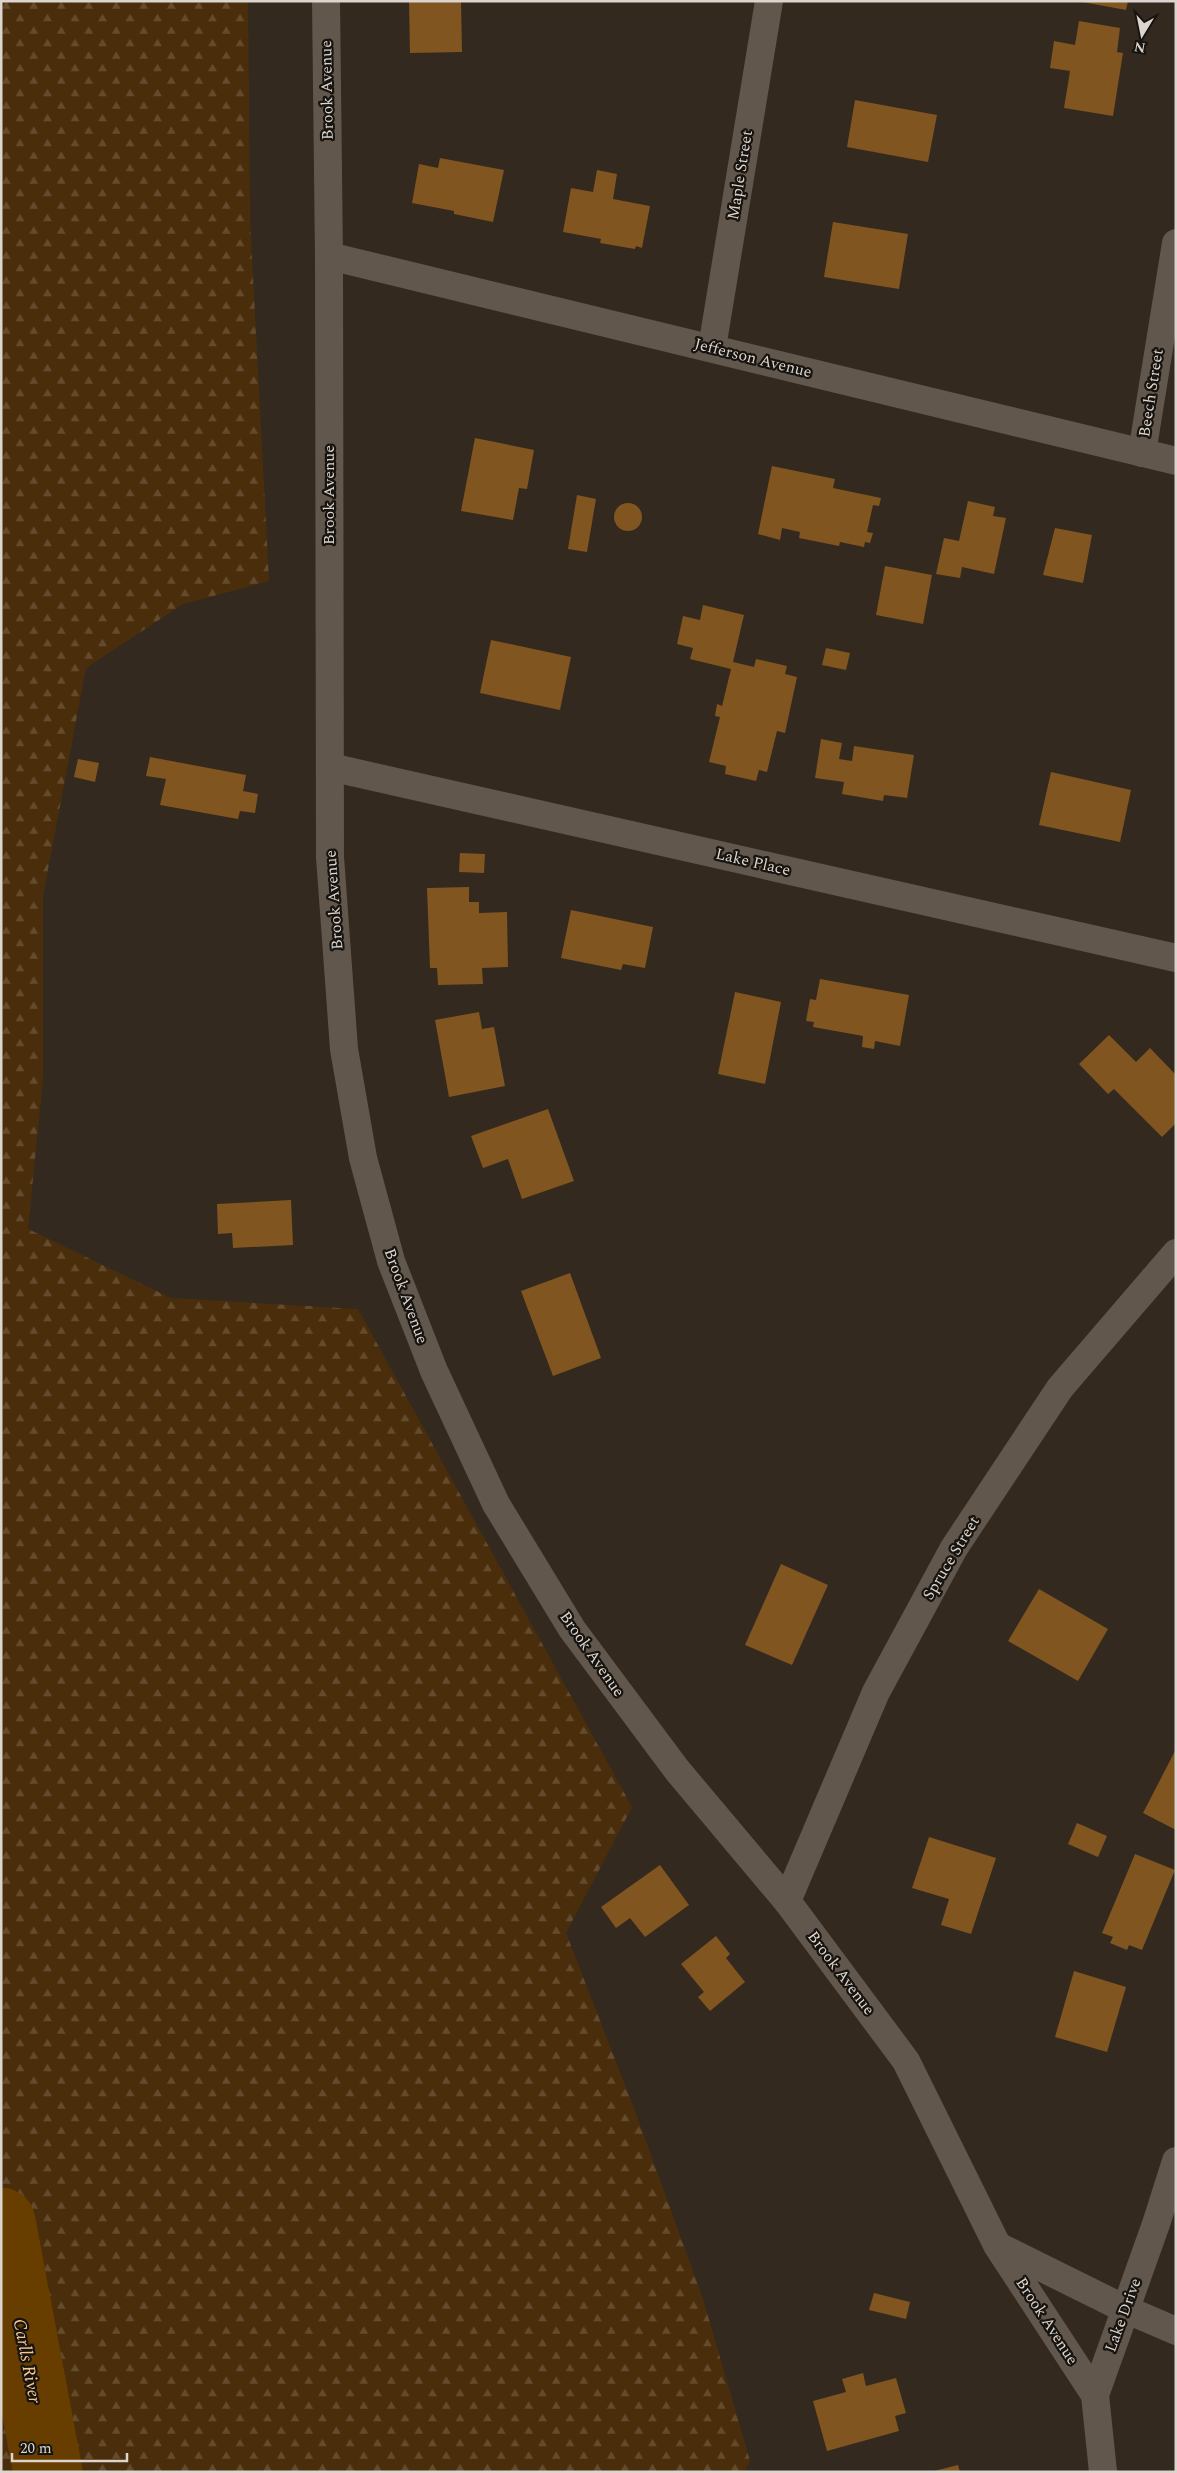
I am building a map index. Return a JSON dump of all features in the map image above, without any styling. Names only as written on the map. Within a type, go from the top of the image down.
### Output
[{"type":"street","name":"Brook Avenue","points":[[326,1],[329,256],[330,857],[344,1048],[362,1158],[391,1261],[434,1371],[496,1504],[572,1629],[677,1770],[787,1901],[906,2061],[997,2245],[1095,2395]]},
{"type":"street","name":"Maple Street","points":[[712,348],[769,1]]},
{"type":"street","name":"Beech Street","points":[[1142,453],[1176,243]]},
{"type":"street","name":"Jefferson Avenue","points":[[329,256],[1176,461]]},
{"type":"street","name":"Lake Place","points":[[330,767],[1176,958]]},
{"type":"street","name":"Spruce Street","points":[[787,1901],[876,1692],[954,1548],[1060,1388],[1176,1253]]},
{"type":"street","name":"Lake Drive","points":[[1103,2472],[1095,2395],[1156,2224],[1176,2161]]},
{"type":"street","points":[[997,2245],[1125,2309],[1176,2331]]},
{"type":"green space","points":[[1,1],[248,1],[250,220],[269,581],[183,604],[86,668],[43,896],[43,1078],[28,1229],[171,1298],[358,1309],[632,1807],[566,1933],[635,2111],[703,2299],[750,2461],[744,2472],[1,2472]]},
{"type":"building","points":[[409,1],[461,1],[462,52],[410,53]]},
{"type":"building","points":[[1077,1],[1128,1],[1126,10]]},
{"type":"building","points":[[1079,21],[1120,28],[1117,52],[1123,53],[1113,116],[1064,108],[1070,71],[1050,68],[1054,41],[1075,45]]},
{"type":"building","points":[[855,100],[937,115],[928,162],[847,147]]},
{"type":"building","points":[[440,158],[504,170],[493,222],[454,214],[454,211],[412,203],[419,164],[438,168]]},
{"type":"building","points":[[597,170],[617,174],[613,199],[650,206],[642,248],[636,246],[635,249],[600,243],[601,239],[563,232],[571,188],[593,192]]},
{"type":"building","points":[[833,222],[908,234],[899,289],[824,277]]},
{"type":"building","points":[[475,438],[534,450],[527,489],[519,488],[513,520],[461,511]]},
{"type":"building","points":[[772,466],[835,479],[833,488],[881,498],[879,506],[873,505],[867,532],[873,533],[870,543],[865,542],[864,547],[840,542],[839,546],[799,538],[800,532],[782,528],[780,540],[758,534]]},
{"type":"building","points":[[577,495],[596,499],[587,552],[568,549]]},
{"type":"building","points":[[968,501],[995,507],[993,516],[1006,518],[994,574],[962,567],[960,578],[936,574],[944,538],[959,541]]},
{"type":"building","points":[[628,503],[638,507],[642,517],[638,527],[628,531],[618,527],[614,517],[618,507]]},
{"type":"building","points":[[1055,528],[1092,535],[1083,583],[1043,575]]},
{"type":"building","points":[[885,566],[932,575],[923,624],[876,615]]},
{"type":"building","points":[[703,605],[744,615],[733,662],[754,667],[756,659],[787,666],[785,674],[797,677],[785,733],[777,731],[767,772],[759,770],[756,781],[725,774],[726,766],[709,762],[720,717],[715,716],[717,704],[722,706],[731,669],[690,659],[693,648],[677,644],[683,616],[700,620]]},
{"type":"building","points":[[491,640],[571,657],[560,710],[480,693]]},
{"type":"building","points":[[826,648],[850,653],[846,670],[822,665]]},
{"type":"building","points":[[821,739],[842,743],[839,759],[852,761],[854,746],[914,755],[907,798],[884,795],[883,801],[842,794],[844,782],[815,778]]},
{"type":"building","points":[[150,757],[246,775],[243,791],[258,794],[255,813],[240,811],[238,819],[160,805],[166,779],[146,776]]},
{"type":"building","points":[[78,759],[99,763],[95,782],[74,777]]},
{"type":"building","points":[[1051,772],[1131,790],[1120,842],[1039,825]]},
{"type":"building","points":[[460,853],[485,854],[484,873],[459,872]]},
{"type":"building","points":[[469,887],[469,902],[479,902],[479,913],[507,912],[508,967],[482,968],[483,984],[438,985],[437,968],[430,968],[427,888]]},
{"type":"building","points":[[571,910],[653,927],[645,968],[623,964],[621,970],[561,958]]},
{"type":"building","points":[[820,979],[909,995],[900,1046],[875,1041],[874,1049],[862,1047],[863,1036],[813,1027],[814,1022],[806,1021],[810,999],[816,1000]]},
{"type":"building","points":[[735,992],[781,1002],[765,1084],[718,1074]]},
{"type":"building","points":[[479,1012],[482,1029],[494,1027],[505,1086],[449,1097],[435,1020]]},
{"type":"building","points":[[1109,1035],[1136,1062],[1150,1048],[1176,1075],[1176,1123],[1162,1137],[1114,1089],[1108,1094],[1079,1064]]},
{"type":"building","points":[[548,1109],[574,1181],[522,1199],[508,1159],[483,1168],[471,1136]]},
{"type":"building","points":[[291,1200],[293,1245],[233,1248],[232,1233],[218,1234],[217,1204]]},
{"type":"building","points":[[570,1273],[601,1358],[553,1376],[521,1291]]},
{"type":"building","points":[[781,1564],[828,1585],[792,1665],[745,1645]]},
{"type":"building","points":[[1039,1589],[1108,1629],[1078,1681],[1008,1641]]},
{"type":"building","points":[[1176,1749],[1176,1830],[1143,1813]]},
{"type":"building","points":[[1077,1823],[1107,1836],[1098,1857],[1068,1844]]},
{"type":"building","points":[[929,1837],[996,1858],[971,1934],[941,1925],[949,1899],[912,1888]]},
{"type":"building","points":[[1135,1854],[1175,1870],[1142,1950],[1129,1945],[1127,1950],[1110,1943],[1113,1937],[1102,1933]]},
{"type":"building","points":[[660,1865],[689,1905],[645,1937],[630,1918],[616,1928],[601,1907]]},
{"type":"building","points":[[716,1936],[730,1954],[726,1958],[745,1982],[710,2011],[698,1997],[704,1992],[681,1964]]},
{"type":"building","points":[[1074,1971],[1126,1987],[1107,2052],[1055,2037]]},
{"type":"building","points":[[874,2293],[910,2302],[906,2319],[869,2310]]},
{"type":"building","points":[[863,2373],[866,2386],[896,2378],[906,2413],[895,2416],[899,2431],[827,2451],[813,2401],[846,2392],[842,2379]]},
{"type":"building","points":[[958,2465],[960,2472],[934,2472],[934,2471]]},
{"type":"waterway","name":"Carlls River","points":[[1,2222],[48,2472]]}]
